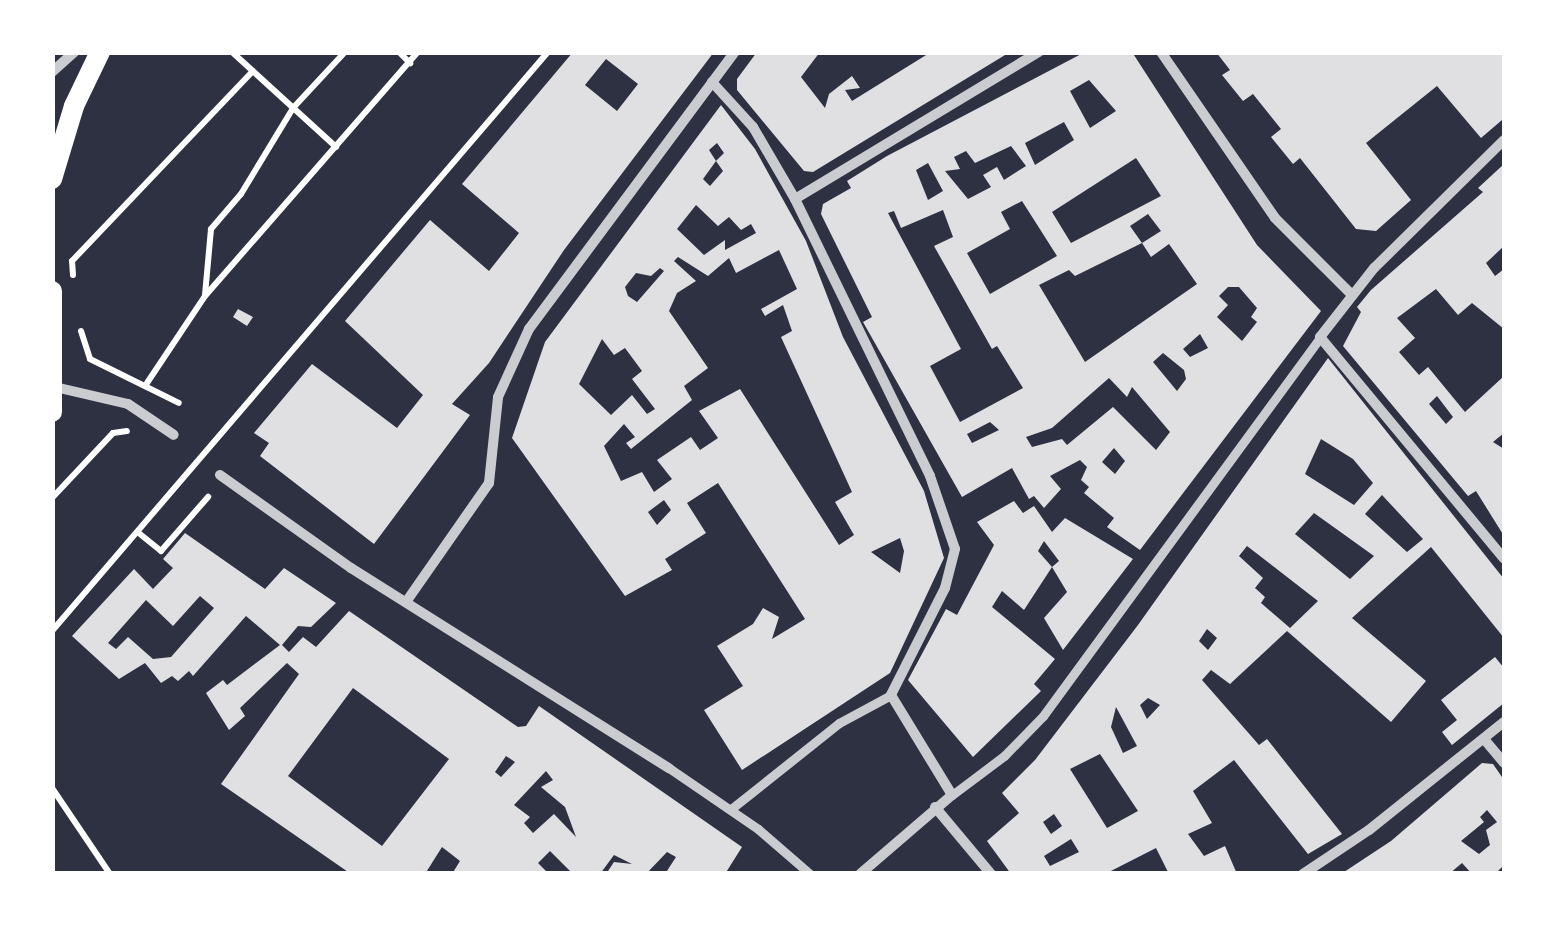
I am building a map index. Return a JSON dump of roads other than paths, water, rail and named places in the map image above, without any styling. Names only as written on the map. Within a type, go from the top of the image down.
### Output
[{"type":"main road","points":[[52,178],[74,106],[100,52]]},
{"type":"main road","points":[[52,290],[54,395]]},
{"type":"street","points":[[52,72],[74,52]]},
{"type":"street","points":[[406,602],[486,490],[498,398],[519,346],[736,52]]},
{"type":"street","points":[[795,198],[1039,52]]},
{"type":"street","points":[[1162,52],[1275,218],[1352,294]]},
{"type":"street","points":[[712,82],[753,127],[795,198],[930,476],[955,549],[945,588],[891,694],[839,723],[731,809]]},
{"type":"street","points":[[860,874],[935,807],[1004,756],[1043,716],[1352,294],[1504,140]]},
{"type":"street","points":[[1320,337],[1504,560]]},
{"type":"street","points":[[54,395],[118,401],[147,414],[174,435]]},
{"type":"street","points":[[220,475],[406,602],[731,809],[810,874]]},
{"type":"street","points":[[891,694],[952,794]]},
{"type":"street","points":[[1303,874],[1504,722]]},
{"type":"street","points":[[1484,739],[1504,764]]},
{"type":"street","points":[[935,807],[991,874]]}]
